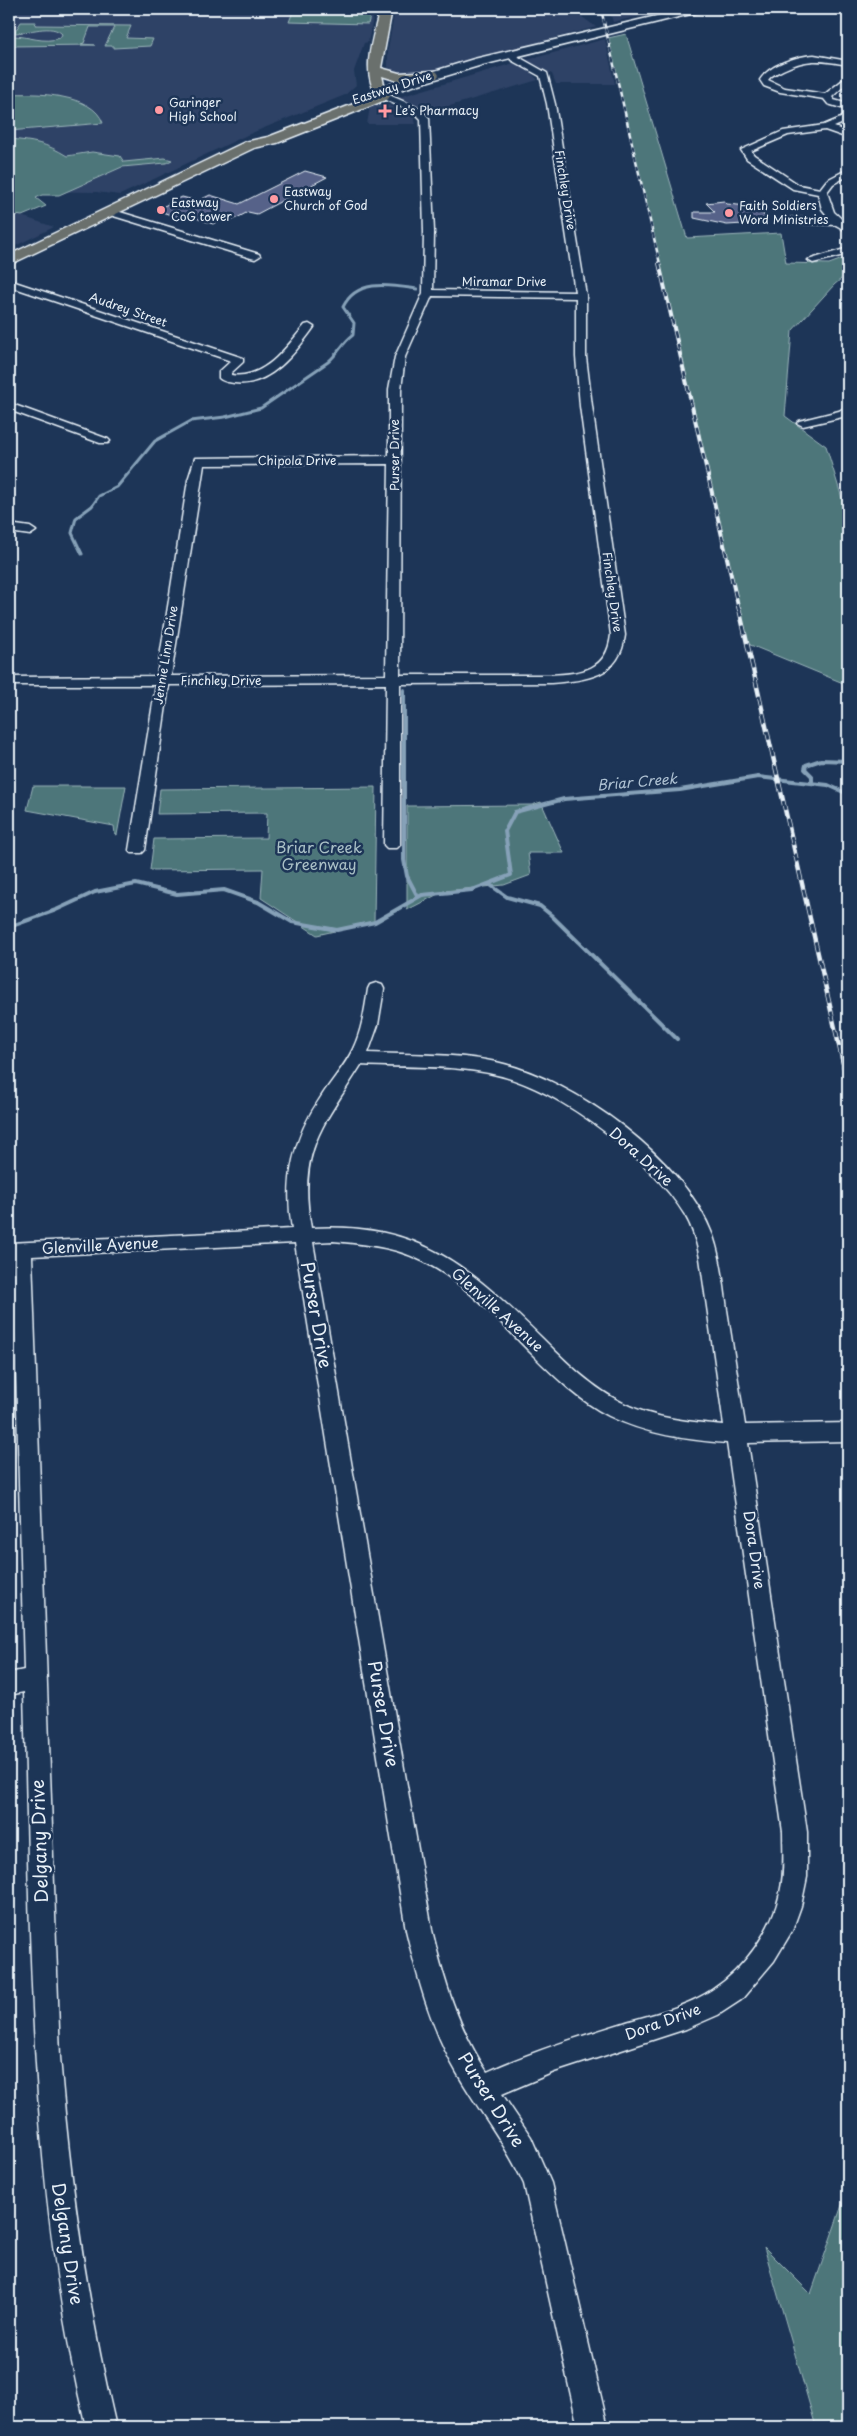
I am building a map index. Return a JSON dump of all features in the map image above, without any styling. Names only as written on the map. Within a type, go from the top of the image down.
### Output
[{"type":"main road","points":[[382,94],[374,76],[374,70],[386,9]]},
{"type":"main road","name":"Eastway Drive","points":[[9,261],[246,147],[260,136],[312,115],[514,58],[541,48],[697,9]]},
{"type":"main road","name":"Eastway Drive","points":[[382,94],[433,75],[529,49],[541,48]]},
{"type":"main road","points":[[374,70],[398,78],[433,75]]},
{"type":"street","points":[[848,62],[821,57],[805,57],[768,75],[764,80],[768,85],[827,97],[832,102],[848,107]]},
{"type":"street","name":"Finchley Drive","points":[[9,681],[565,678],[597,670],[616,654],[618,635],[581,357],[581,294],[546,78],[538,70],[514,58]]},
{"type":"street","points":[[827,97],[848,78]]},
{"type":"street","name":"Purser Drive","points":[[382,94],[418,111],[425,118],[429,223],[428,293],[403,348],[396,372],[392,845]]},
{"type":"street","points":[[822,192],[796,187],[750,157],[745,151],[751,146],[786,133],[826,128],[848,118]]},
{"type":"street","points":[[826,128],[848,135]]},
{"type":"street","points":[[822,192],[830,182],[848,172]]},
{"type":"street","points":[[822,192],[826,206],[837,222],[848,229]]},
{"type":"street","points":[[110,212],[255,256]]},
{"type":"street","points":[[791,221],[837,222]]},
{"type":"street","points":[[813,260],[848,251]]},
{"type":"street","name":"Audrey Street","points":[[9,283],[239,360]]},
{"type":"street","name":"Miramar Drive","points":[[428,293],[581,294]]},
{"type":"street","points":[[239,360],[225,372],[225,378],[236,381],[255,377],[277,365],[309,327]]},
{"type":"street","points":[[9,406],[104,442]]},
{"type":"street","points":[[803,424],[846,413]]},
{"type":"street","name":"Chipola Drive","points":[[199,461],[395,460]]},
{"type":"street","name":"Jennie Linn Drive","points":[[137,850],[194,480],[199,461]]},
{"type":"street","points":[[9,528],[30,531]]},
{"type":"street","name":"Purser Drive","points":[[376,989],[374,1010],[364,1044],[357,1058],[325,1102],[302,1152],[298,1189],[303,1236],[420,1930],[440,2007],[467,2065],[522,2147],[537,2183],[592,2427]]},
{"type":"street","name":"Dora Drive","points":[[357,1058],[456,1061],[492,1067],[528,1078],[549,1087],[578,1103],[653,1164],[676,1188],[693,1212],[704,1237],[710,1258],[795,1832],[796,1875],[788,1910],[772,1943],[747,1976],[721,1999],[686,2017],[541,2062],[482,2089]]},
{"type":"street","name":"Glenville Avenue","points":[[16,1250],[303,1236],[369,1236],[399,1243],[426,1254],[462,1275],[570,1378],[597,1399],[626,1414],[662,1427],[686,1432],[848,1432]]},
{"type":"street","name":"Delgany Drive","points":[[16,1250],[36,1679],[47,2057],[53,2146],[63,2233],[90,2384],[101,2427]]},
{"type":"street","points":[[9,1684],[36,1679]]},
{"type":"shaded area","name":"Garinger High School","points":[[9,9],[375,9],[368,42],[364,43],[354,71],[356,85],[345,95],[247,135],[120,195],[96,192],[9,191]]},
{"type":"shaded area","points":[[395,9],[571,9],[596,27],[421,73],[406,74],[396,72],[388,67],[388,49]]},
{"type":"shaded area","points":[[609,9],[670,9],[613,22]]},
{"type":"shaded area","points":[[605,39],[615,84],[556,84],[552,74],[527,60]]},
{"type":"shaded area","points":[[514,63],[530,72],[538,80],[429,112],[396,98]]},
{"type":"shaded area","points":[[383,103],[413,115],[416,124],[367,124],[370,107]]},
{"type":"shaded area","points":[[9,212],[54,227],[9,249]]},
{"type":"green space","points":[[294,9],[372,9],[368,24],[289,22]]},
{"type":"green space","points":[[21,22],[36,22],[35,25],[131,26],[126,38],[153,39],[150,46],[114,48],[114,46],[105,46],[114,27],[90,27],[84,43],[81,44],[95,45],[9,46],[9,40],[13,36],[54,40],[60,38],[62,34],[52,29],[14,33]]},
{"type":"green space","points":[[626,34],[687,238],[781,233],[786,263],[829,264],[848,257],[848,273],[834,285],[792,331],[785,416],[826,446],[848,518],[848,685],[748,644],[608,38]]},
{"type":"green space","points":[[9,94],[48,95],[76,100],[97,113],[103,123],[9,131]]},
{"type":"green space","points":[[9,139],[39,143],[67,156],[92,152],[120,156],[124,162],[165,158],[172,160],[166,163],[122,167],[59,195],[42,195],[36,198],[46,206],[22,216],[9,214]]},
{"type":"green space","points":[[33,786],[126,786],[117,835],[115,834],[114,826],[27,810]]},
{"type":"green space","name":"Briar Creek Greenway","points":[[376,787],[374,922],[317,935],[261,898],[263,869],[150,870],[154,839],[266,838],[267,813],[157,814],[160,789]]},
{"type":"green space","name":"Briar Creek Greenway","points":[[541,802],[564,853],[528,853],[531,875],[504,885],[444,891],[407,910],[407,806],[532,805]]},
{"type":"green space","points":[[848,2188],[848,2427],[816,2427],[764,2247],[811,2294]]},
{"type":"building","name":"Eastway Church of God","points":[[305,171],[327,177],[257,214],[248,212],[231,221],[223,218],[213,224],[190,216],[183,219],[156,210],[182,197],[198,201],[210,195],[239,204]]},
{"type":"building","name":"Faith Soldiers Word Ministries","points":[[724,201],[727,204],[748,206],[767,217],[752,226],[744,224],[727,225],[694,218],[694,212],[715,212],[706,203]]},
{"type":"waterway","points":[[82,554],[72,533],[76,518],[92,506],[99,496],[117,487],[155,441],[191,421],[225,417],[261,408],[328,362],[353,335],[354,323],[343,307],[357,291],[385,285],[417,289]]},
{"type":"waterway","points":[[404,690],[404,860],[407,876],[418,897]]},
{"type":"waterway","points":[[9,721],[9,736]]},
{"type":"waterway","points":[[9,739],[12,755],[9,764]]},
{"type":"waterway","points":[[812,783],[812,776],[805,769],[806,765],[821,760],[848,761]]},
{"type":"waterway","name":"Briar Creek","points":[[9,927],[56,910],[95,892],[136,884],[177,894],[224,890],[258,902],[292,922],[337,930],[375,922],[422,895],[472,890],[511,875],[505,831],[515,812],[564,799],[680,790],[758,777],[828,785],[848,794]]},
{"type":"waterway","points":[[489,884],[507,897],[540,906],[551,915],[677,1039]]},
{"type":"railway","points":[[601,9],[660,264]]},
{"type":"railway","points":[[659,263],[739,610]]},
{"type":"railway","points":[[739,608],[843,1063]]},
{"type":"railway","points":[[843,1061],[848,1085]]},
{"type":"place","name":"Garinger High School","points":[[159,110]]},
{"type":"place","name":"Le's Pharmacy","points":[[385,111]]},
{"type":"place","name":"Eastway Church of God","points":[[274,199]]},
{"type":"place","name":"Eastway CoG tower","points":[[161,210]]},
{"type":"place","name":"Faith Soldiers Word Ministries","points":[[729,213]]}]
